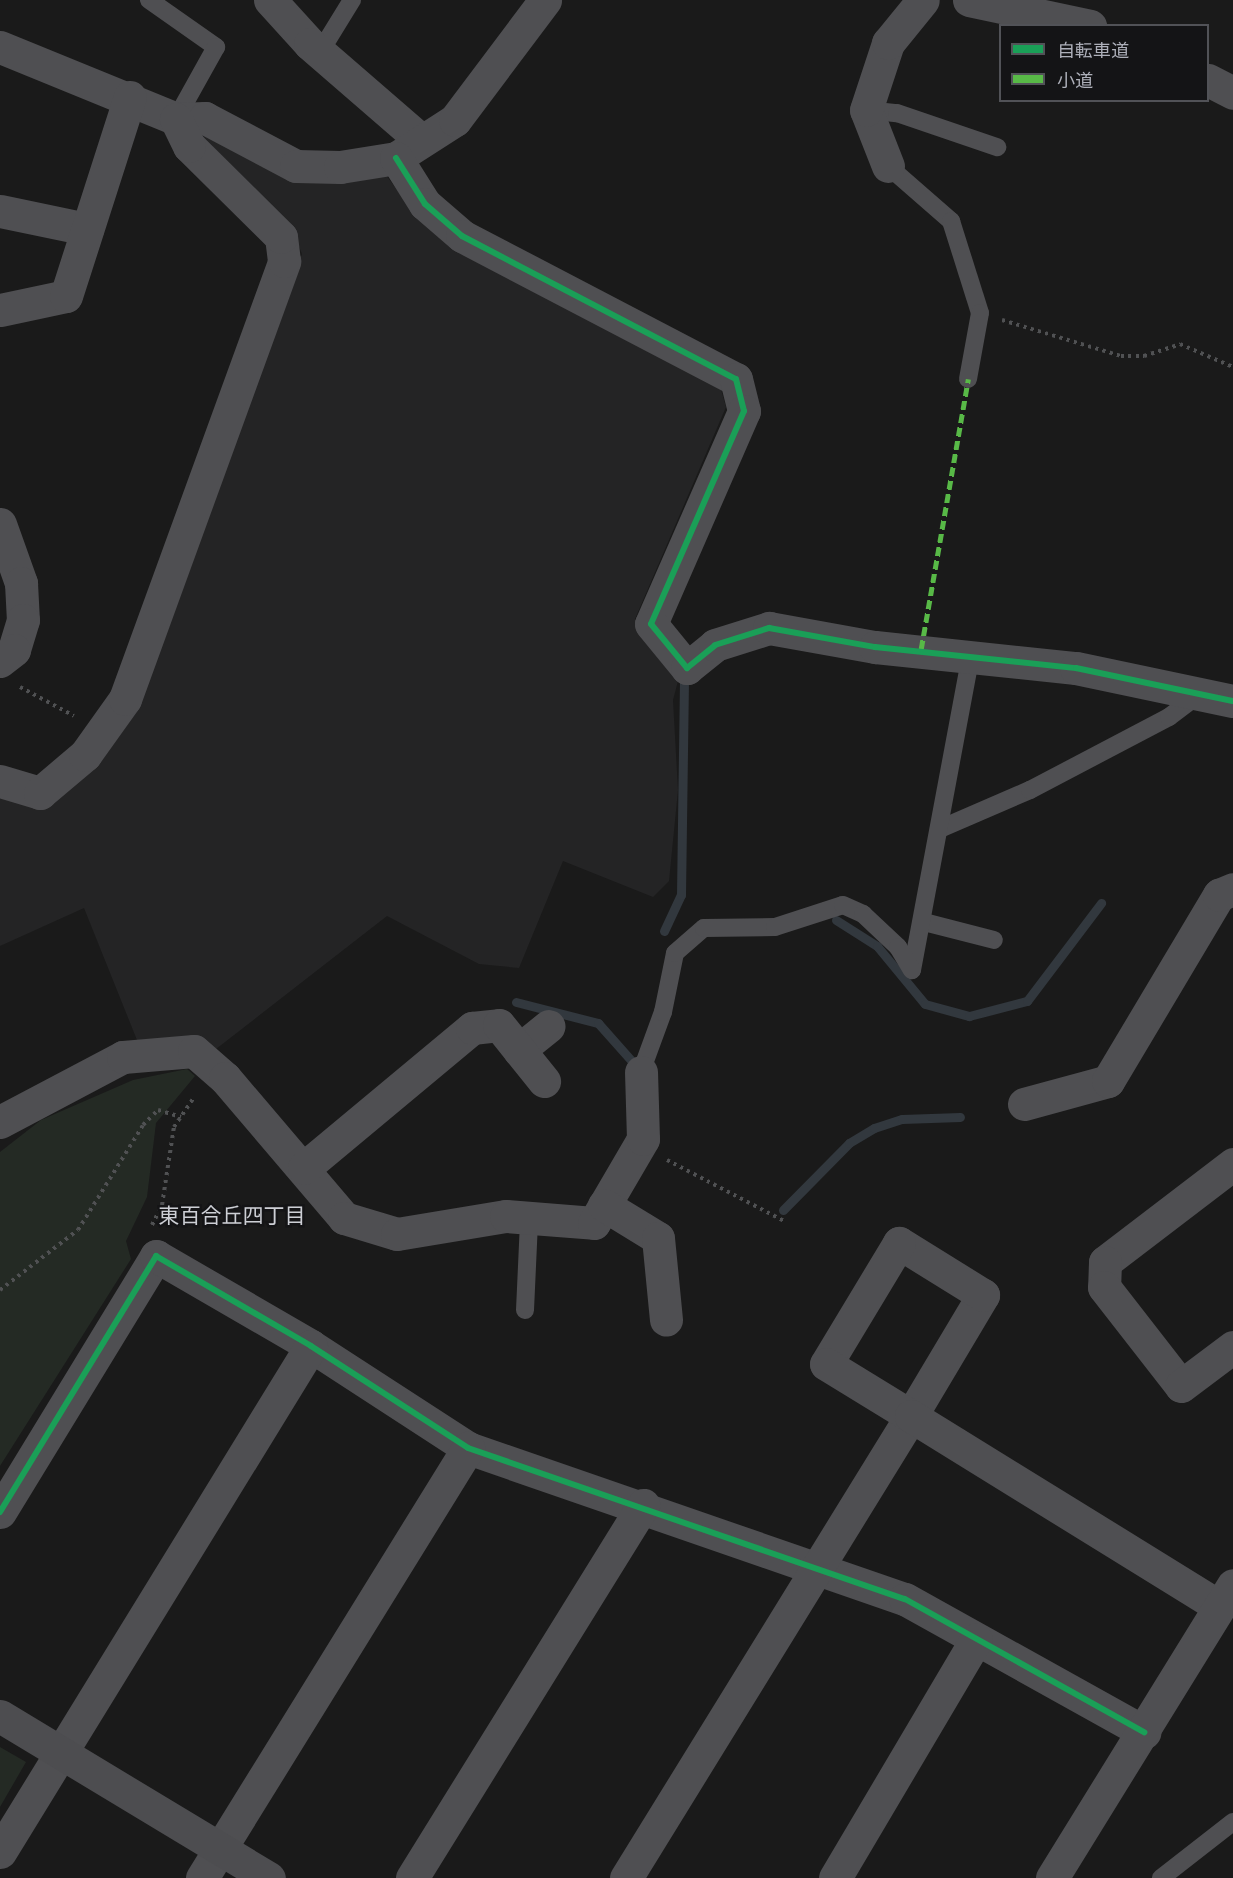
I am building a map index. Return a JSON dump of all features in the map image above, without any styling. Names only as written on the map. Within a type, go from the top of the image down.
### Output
[{"type":"street","points":[[270,0],[408,149],[424,204],[462,236],[736,379],[744,411],[651,624],[687,668],[714,645],[769,628],[1076,668],[1233,701]]},
{"type":"street","points":[[0,47],[130,98],[176,119],[205,118],[296,166],[408,149],[455,120],[544,0]]},
{"type":"street","points":[[888,166],[866,110],[888,43],[923,0]]},
{"type":"street","points":[[969,0],[1081,24]]},
{"type":"street","points":[[1209,81],[1233,93]]},
{"type":"street","points":[[0,310],[66,296],[130,98]]},
{"type":"street","points":[[0,781],[40,793],[85,755],[125,699],[284,261],[281,237],[189,146],[176,119]]},
{"type":"street","points":[[0,211],[87,229]]},
{"type":"street","points":[[0,524],[21,583],[22,620],[14,650],[0,661]]},
{"type":"street","points":[[1024,1104],[1108,1081],[1219,895],[1233,890]]},
{"type":"street","points":[[304,1168],[472,1028],[499,1025],[544,1081]]},
{"type":"street","points":[[519,1050],[549,1026]]},
{"type":"street","points":[[0,1122],[123,1057],[194,1051],[214,1069],[304,1168],[344,1218],[397,1234],[506,1216],[529,1221],[594,1223],[640,1146],[641,1072]]},
{"type":"street","points":[[1233,1164],[1167,1201],[1105,1262],[1104,1287],[1182,1386],[1233,1347]]},
{"type":"street","points":[[604,1205],[658,1238],[666,1320]]},
{"type":"street","points":[[626,1878],[911,1416],[983,1295],[899,1243],[826,1365],[911,1416],[1225,1595],[1144,1732],[1052,1878]]},
{"type":"street","points":[[0,1512],[156,1256],[311,1346],[468,1448],[643,1505],[905,1599],[1144,1732]]},
{"type":"street","points":[[0,1852],[311,1346]]},
{"type":"street","points":[[202,1878],[468,1448]]},
{"type":"street","points":[[412,1878],[643,1505]]},
{"type":"street","points":[[835,1878],[976,1640]]},
{"type":"street","points":[[0,1716],[268,1878]]},
{"type":"lane","points":[[149,0],[216,47],[176,119]]},
{"type":"lane","points":[[320,52],[351,0]]},
{"type":"lane","points":[[866,110],[897,113],[997,147]]},
{"type":"lane","points":[[888,166],[951,221],[980,313],[968,379]]},
{"type":"lane","points":[[641,1072],[663,1012],[675,953],[704,928],[775,927],[843,905],[863,914],[898,947],[912,970],[924,922],[942,828],[971,656]]},
{"type":"lane","points":[[942,828],[1030,790],[1169,717],[1200,694]]},
{"type":"lane","points":[[924,922],[994,940]]},
{"type":"lane","points":[[525,1310],[529,1221]]},
{"type":"lane","points":[[1161,1878],[1233,1821]]},
{"type":"path","points":[[980,313],[1120,356],[1144,356],[1180,344],[1233,367]]},
{"type":"path","points":[[36,698],[104,731]]},
{"type":"path","points":[[156,1256],[142,1246],[162,1205],[174,1127],[214,1069]]},
{"type":"path","points":[[0,1290],[78,1230],[143,1125],[158,1110],[181,1117]]},
{"type":"path","points":[[640,1146],[784,1221]]},
{"type":"shaded area","points":[[199,132],[386,175],[415,214],[720,386],[726,407],[635,619],[678,681],[673,700],[678,790],[669,881],[653,897],[563,861],[519,968],[479,964],[387,916],[216,1049],[139,1045],[84,908],[0,946],[0,791],[48,807],[103,759],[128,724],[302,254],[293,231]]},
{"type":"shaded area","points":[[187,1069],[195,1076],[156,1123],[147,1197],[126,1241],[131,1259],[0,1466],[0,1152],[41,1120],[133,1080]]},
{"type":"shaded area","points":[[0,1747],[26,1762],[0,1807]]},
{"type":"waterway","points":[[664,931],[681,895],[684,681]]},
{"type":"waterway","points":[[836,920],[877,946],[925,1004],[969,1016],[1027,1001],[1101,903]]},
{"type":"waterway","points":[[516,1002],[598,1023],[638,1068]]},
{"type":"waterway","points":[[783,1210],[849,1143],[874,1128],[902,1119],[960,1117]]},
{"type":"marked path","points":[[921,649],[968,379]]},
{"type":"cycle path","points":[[396,158],[425,204],[462,236],[736,379],[744,411],[651,624],[687,668],[715,645],[769,628],[875,647],[1076,668],[1233,701]]},
{"type":"cycle path","points":[[0,1512],[156,1256],[311,1346],[468,1448],[905,1599],[1144,1732]]},
{"type":"district","name":"東百合丘四丁目","points":[[232,1216]]}]
